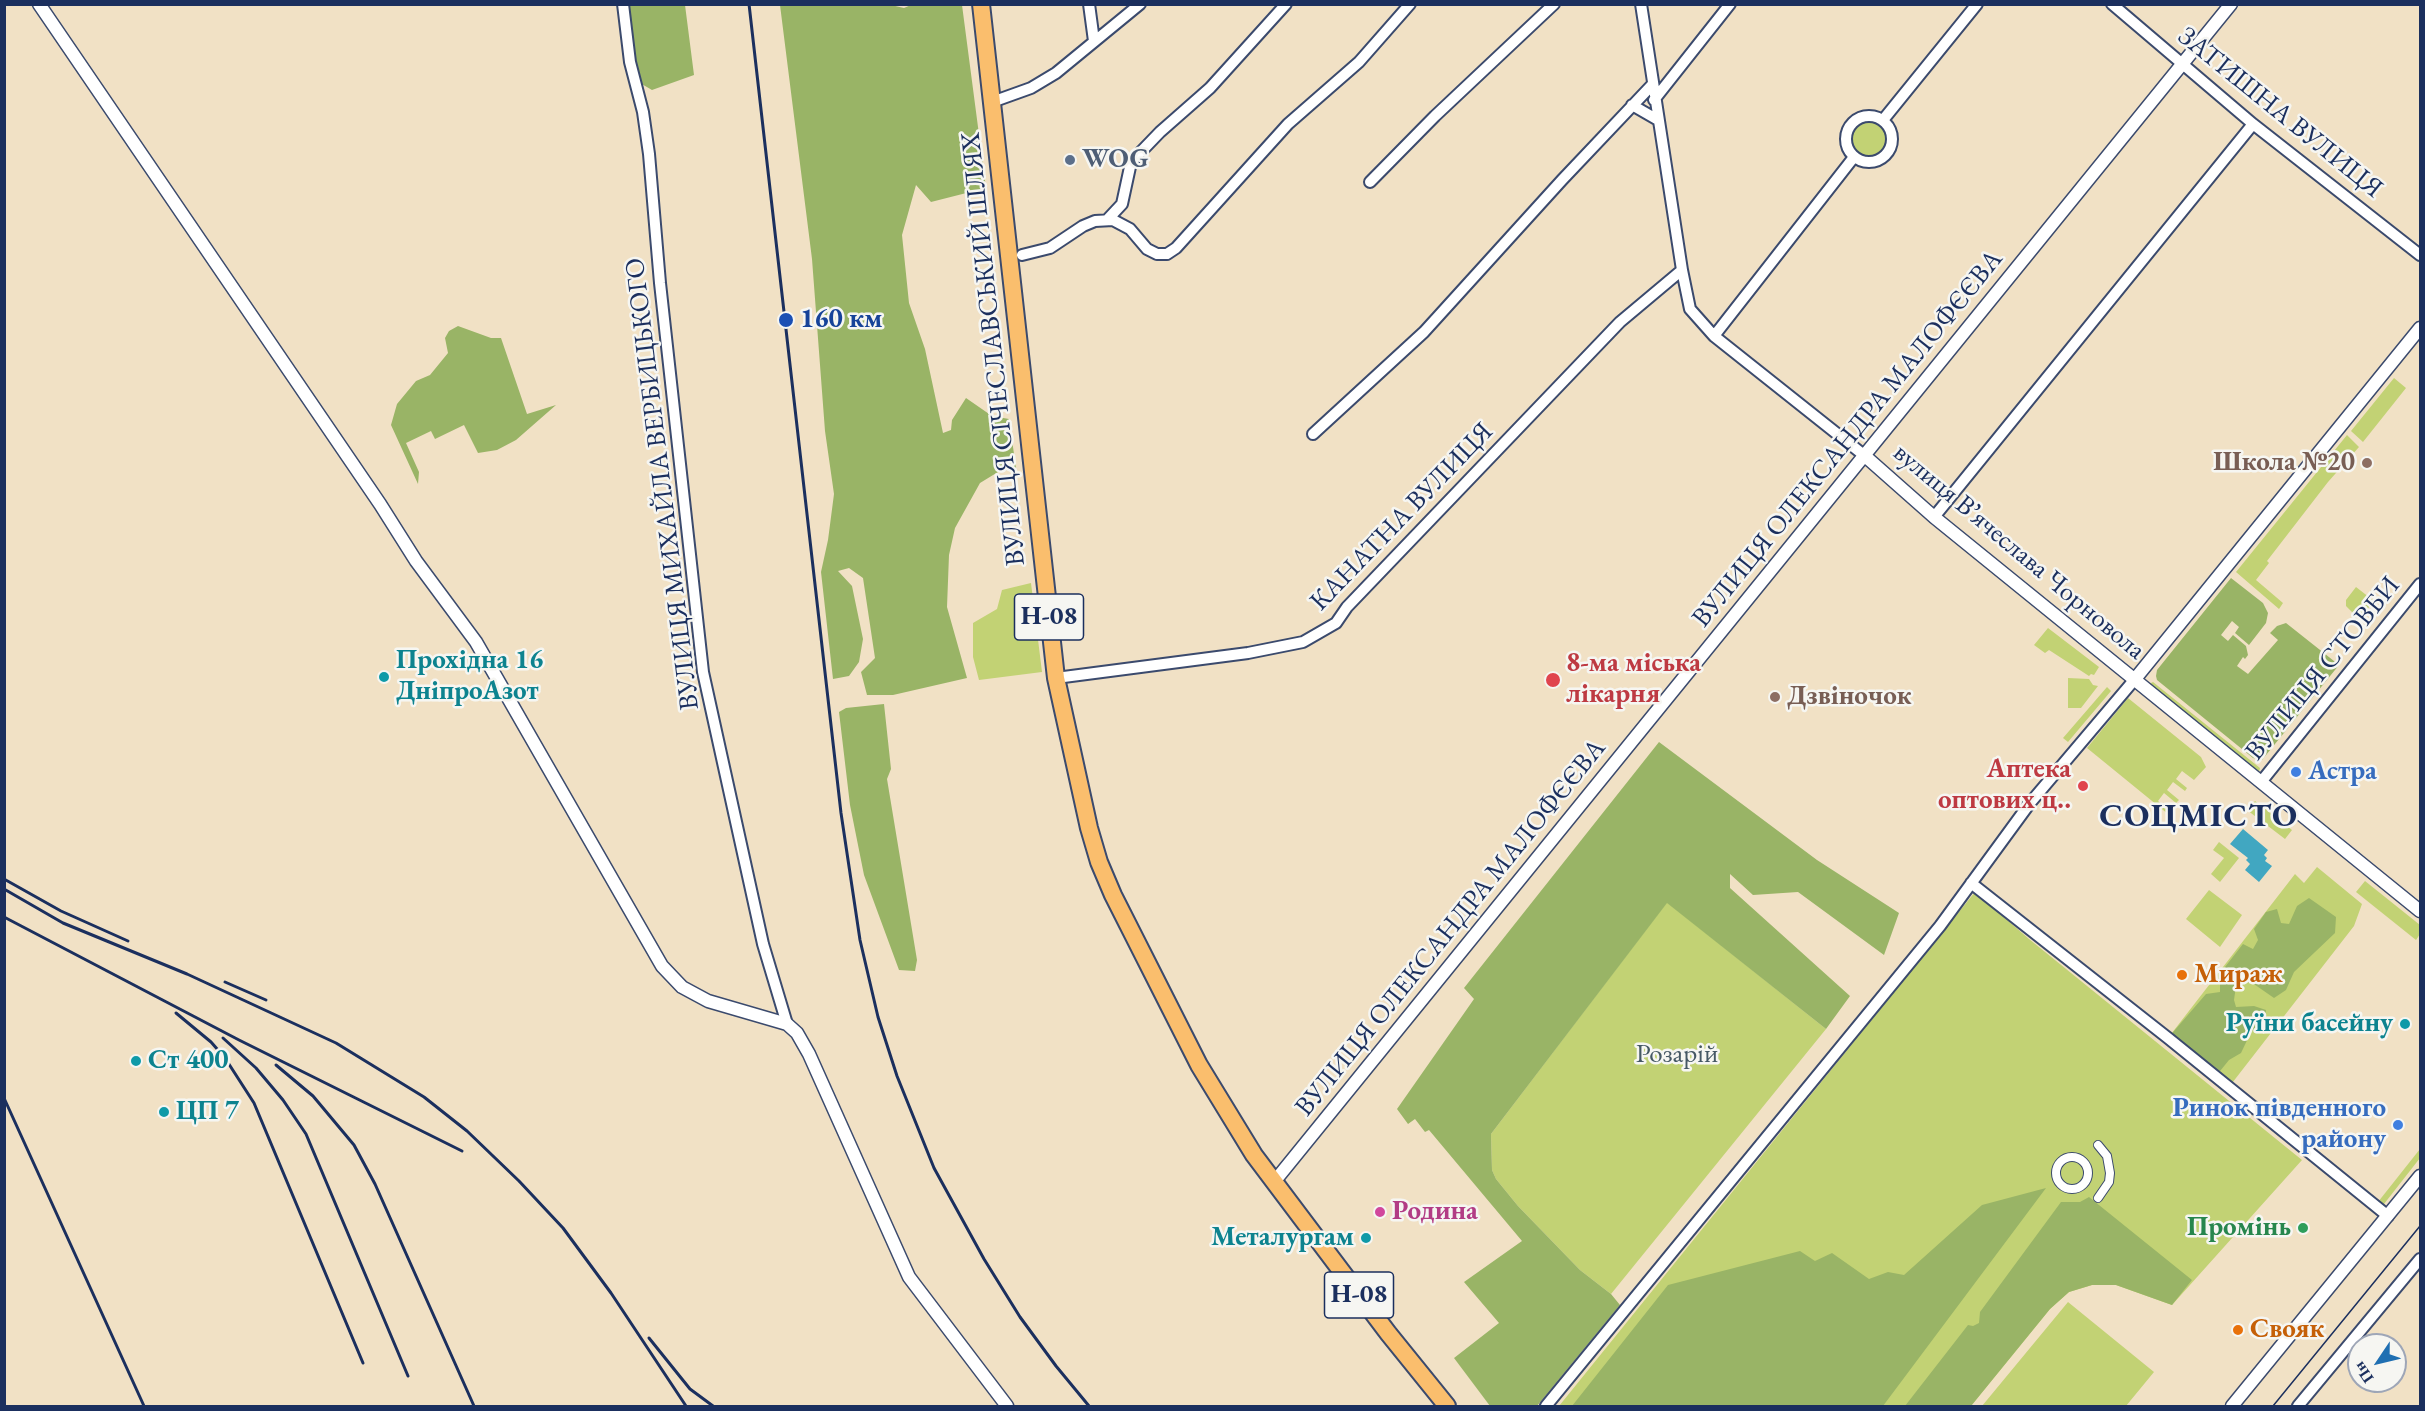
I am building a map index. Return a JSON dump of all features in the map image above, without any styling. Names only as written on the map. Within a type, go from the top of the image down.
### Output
[{"type":"main road","name":"ВУЛИЦЯ СІЧЕСЛАВСЬКИЙ ШЛЯХ","points":[[981,4],[1056,678],[1089,828],[1099,862],[1113,895],[1199,1065],[1254,1155],[1388,1333],[1447,1407]]},
{"type":"street","points":[[39,4],[374,494],[416,561],[476,642],[662,966],[682,987],[708,1001],[787,1023],[797,1033],[809,1054],[909,1277],[1007,1407]]},
{"type":"street","name":"ВУЛИЦЯ МИХАЙЛА ВЕРБИЦЬКОГО","points":[[623,4],[630,62],[643,112],[649,154],[689,565],[703,672],[764,944],[787,1023]]},
{"type":"street","points":[[1089,4],[1094,41]]},
{"type":"street","points":[[992,102],[1039,83],[1056,73],[1140,4]]},
{"type":"street","points":[[1107,220],[1122,204],[1130,167],[1134,159],[1210,88],[1286,4]]},
{"type":"street","points":[[1022,255],[1050,248],[1083,226],[1095,221],[1107,220],[1122,223],[1147,249],[1157,254],[1167,254],[1176,248],[1288,124],[1359,62],[1410,4]]},
{"type":"street","points":[[1370,182],[1435,116],[1554,4]]},
{"type":"street","name":"вулиця Вʼячеслава Чорновола","points":[[1641,4],[1654,100],[1690,309],[1714,336],[1865,456],[1934,517],[2421,911]]},
{"type":"street","points":[[1654,100],[1730,4]]},
{"type":"street","points":[[1883,120],[1977,4]]},
{"type":"street","name":"ЗАТИШНА ВУЛИЦЯ","points":[[2112,4],[2253,124],[2421,255]]},
{"type":"street","name":"ВУЛИЦЯ ОЛЕКСАНДРА МАЛОФЄЄВА","points":[[1274,1182],[2231,4]]},
{"type":"street","points":[[1313,434],[1424,332],[1652,85]]},
{"type":"street","points":[[1632,105],[1658,120]]},
{"type":"street","points":[[1868,116],[1883,120],[1888,125],[1893,139],[1888,153],[1875,162],[1861,161],[1854,157],[1846,144],[1846,136],[1853,122],[1868,116]]},
{"type":"street","points":[[1934,517],[2253,124]]},
{"type":"street","points":[[1714,336],[1854,157]]},
{"type":"street","name":"КАНАТНА ВУЛИЦЯ","points":[[1056,678],[1248,653],[1303,642],[1336,623],[1347,607],[1620,322],[1682,270]]},
{"type":"street","points":[[1546,1407],[1940,926],[2030,803],[2135,679],[2421,328]]},
{"type":"street","name":"ВУЛИЦЯ СТОВБИ","points":[[2261,782],[2421,584]]},
{"type":"street","points":[[1971,883],[2182,1049],[2388,1216]]},
{"type":"street","points":[[2098,1145],[2107,1156],[2110,1173],[2109,1182],[2098,1198]]},
{"type":"street","points":[[2072,1156],[2081,1159],[2086,1164],[2088,1179],[2081,1187],[2070,1189],[2060,1184],[2056,1170],[2062,1161],[2072,1156]]},
{"type":"street","points":[[2232,1407],[2421,1176]]},
{"type":"street","points":[[2298,1407],[2421,1259]]},
{"type":"green space","points":[[626,5],[685,5],[694,75],[652,90],[640,83],[633,59]]},
{"type":"green space","points":[[780,5],[891,5],[904,8],[911,5],[962,5],[986,188],[931,202],[916,185],[902,235],[909,303],[925,349],[943,433],[951,430],[952,420],[966,398],[992,416],[1009,419],[1016,468],[998,472],[980,483],[955,528],[949,555],[947,607],[967,678],[893,695],[867,695],[861,672],[875,658],[863,578],[849,568],[838,571],[852,586],[863,639],[859,662],[849,676],[833,679],[821,572],[834,494],[825,431],[812,259]]},
{"type":"green space","points":[[1869,122],[1881,127],[1886,139],[1881,151],[1869,156],[1857,151],[1852,139],[1857,127]]},
{"type":"green space","points":[[458,326],[491,338],[501,338],[527,414],[556,405],[516,440],[497,450],[478,453],[464,425],[435,439],[431,431],[406,443],[419,472],[418,484],[391,425],[397,404],[416,381],[430,375],[448,353],[445,338],[449,331]]},
{"type":"green space","points":[[2394,378],[2406,388],[2363,442],[2351,431]]},
{"type":"green space","points":[[2347,435],[2359,447],[2328,482],[2267,561],[2269,563],[2256,580],[2283,603],[2279,609],[2236,572]]},
{"type":"green space","points":[[2231,578],[2263,603],[2268,613],[2266,623],[2249,645],[2235,633],[2239,627],[2232,621],[2221,635],[2228,641],[2233,635],[2246,646],[2248,655],[2245,659],[2243,657],[2237,666],[2248,674],[2278,640],[2270,633],[2277,626],[2286,623],[2339,665],[2262,760],[2253,758],[2157,680],[2156,676],[2157,670]]},
{"type":"green space","points":[[1031,583],[1042,672],[979,680],[973,657],[973,623],[997,609],[1002,590]]},
{"type":"green space","points":[[2356,587],[2374,601],[2359,619],[2346,606],[2346,600]]},
{"type":"green space","points":[[2048,628],[2099,667],[2094,675],[2089,676],[2049,650],[2045,653],[2034,645]]},
{"type":"green space","points":[[2068,678],[2089,679],[2093,685],[2098,686],[2081,708],[2068,708]]},
{"type":"green space","points":[[2153,682],[2260,768],[2259,772],[2149,684]]},
{"type":"green space","points":[[2107,687],[2111,691],[2068,742],[2063,738]]},
{"type":"green space","points":[[2128,698],[2201,757],[2206,767],[2194,780],[2182,771],[2176,779],[2187,788],[2185,791],[2173,782],[2167,790],[2179,800],[2176,803],[2164,793],[2158,801],[2170,811],[2168,814],[2087,748]]},
{"type":"green space","points":[[884,704],[891,769],[887,779],[917,960],[915,971],[899,970],[864,875],[850,805],[839,712],[846,708]]},
{"type":"green space","points":[[1659,742],[1817,860],[1899,913],[1884,955],[1798,892],[1753,895],[1730,874],[1730,888],[1850,996],[1826,1029],[1667,903],[1491,1134],[1492,1170],[1496,1179],[1518,1206],[1580,1270],[1611,1294],[1620,1305],[1537,1406],[1490,1406],[1454,1358],[1499,1323],[1464,1282],[1522,1241],[1429,1130],[1425,1132],[1415,1119],[1408,1124],[1397,1109],[1474,999],[1464,988]]},
{"type":"green space","points":[[2255,801],[2292,830],[2285,839],[2247,810]]},
{"type":"green space","points":[[2219,842],[2239,858],[2220,882],[2211,874],[2224,858],[2213,850]]},
{"type":"green space","points":[[2317,867],[2362,904],[2354,926],[2229,1087],[2168,1038],[2295,874],[2304,883]]},
{"type":"green space","points":[[2365,881],[2420,925],[2420,934],[2416,940],[2356,892]]},
{"type":"green space","points":[[2209,890],[2242,915],[2220,947],[2186,919]]},
{"type":"green space","points":[[1975,892],[2029,939],[2302,1160],[2172,1305],[2116,1285],[2092,1285],[2069,1292],[2050,1309],[1971,1406],[1559,1406]]},
{"type":"green space","points":[[2309,898],[2336,917],[2335,933],[2294,972],[2286,990],[2274,998],[2251,982],[2236,986],[2234,1000],[2236,1007],[2254,1006],[2266,1010],[2265,1019],[2251,1032],[2241,1053],[2229,1060],[2216,1076],[2168,1038],[2206,994],[2220,992],[2220,981],[2225,967],[2243,944],[2253,949],[2258,940],[2254,929],[2266,912],[2277,909],[2281,923],[2289,924],[2297,906]]},
{"type":"green space","name":"Розарій","points":[[1667,902],[1826,1029],[1611,1294],[1580,1270],[1518,1206],[1496,1179],[1492,1170],[1491,1134]]},
{"type":"green space","points":[[2420,1149],[2420,1158],[2384,1204],[2378,1202]]},
{"type":"green space","points":[[2046,1188],[1883,1406],[1572,1406],[1668,1285],[1800,1251],[1815,1261],[1832,1253],[1869,1279],[1888,1272],[1904,1275],[1982,1205]]},
{"type":"green space","points":[[2089,1197],[2192,1280],[2172,1305],[2116,1285],[2092,1285],[2069,1292],[2050,1309],[1971,1406],[1905,1406],[1968,1325],[1973,1326],[1979,1323],[1980,1312],[2061,1202],[2080,1202]]},
{"type":"green space","points":[[2068,1302],[2154,1372],[2126,1406],[1982,1406]]},
{"type":"water","points":[[2243,829],[2268,850],[2264,855],[2267,858],[2265,861],[2272,866],[2259,882],[2245,870],[2250,864],[2246,860],[2248,858],[2230,844]]},
{"type":"tram line","points":[[2273,1406],[2420,1226]]},
{"type":"railway","points":[[749,4],[841,813],[860,940],[878,1017],[897,1076],[934,1168],[984,1259],[1020,1317],[1089,1406]]},
{"type":"railway","points":[[4,879],[61,911],[128,941]]},
{"type":"railway","points":[[4,889],[63,923],[187,974],[336,1043],[424,1097],[467,1131],[563,1228],[611,1293],[686,1406]]},
{"type":"railway","points":[[4,917],[239,1040],[462,1151]]},
{"type":"railway","points":[[225,982],[266,1000]]},
{"type":"railway","points":[[176,1013],[211,1042],[225,1058],[254,1103],[363,1363]]},
{"type":"railway","points":[[223,1038],[256,1068],[283,1100],[306,1134],[408,1376]]},
{"type":"railway","points":[[276,1065],[313,1096],[354,1145],[375,1184],[474,1406]]},
{"type":"railway","points":[[4,1098],[144,1406]]},
{"type":"railway","points":[[649,1338],[690,1389],[713,1406]]},
{"type":"place","name":"WOG","points":[[1070,160]]},
{"type":"place","name":"160 км","points":[[786,320]]},
{"type":"place","name":"Школа №20","points":[[2367,463]]},
{"type":"place","name":"Прохідна 16 ДніпроАзот","points":[[384,677]]},
{"type":"place","name":"8-ма міська лікарня","points":[[1553,680]]},
{"type":"place","name":"Дзвіночок","points":[[1775,697]]},
{"type":"place","name":"Астра","points":[[2296,772]]},
{"type":"place","name":"Аптека оптових ц‥","points":[[2083,786]]},
{"type":"place","name":"Мираж","points":[[2182,975]]},
{"type":"place","name":"Руїни басейну","points":[[2405,1024]]},
{"type":"place","name":"Ст 400","points":[[136,1061]]},
{"type":"place","name":"ЦП 7","points":[[164,1112]]},
{"type":"place","name":"Ринок південного району","points":[[2398,1125]]},
{"type":"place","name":"Родина","points":[[1380,1212]]},
{"type":"place","name":"Промінь","points":[[2303,1228]]},
{"type":"place","name":"Металургам","points":[[1366,1238]]},
{"type":"place","name":"Свояк","points":[[2238,1330]]},
{"type":"district","name":"СОЦМІСТО","points":[[2199,817]]}]
